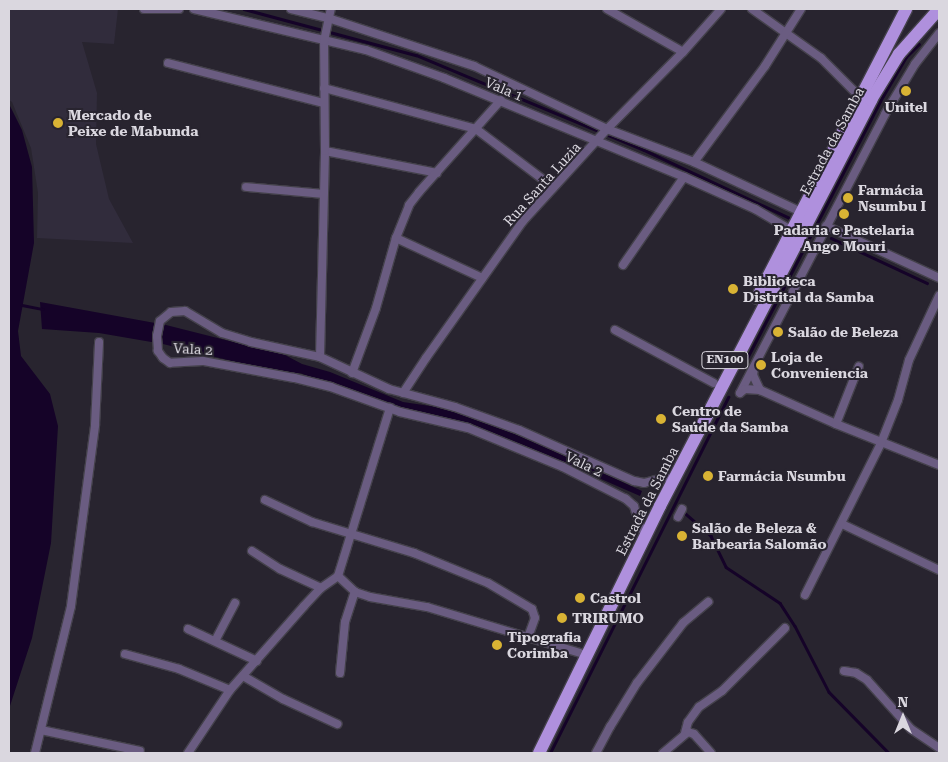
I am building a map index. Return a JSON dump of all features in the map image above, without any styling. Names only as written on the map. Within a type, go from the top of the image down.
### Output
[{"type":"main road","name":"Estrada da Samba","points":[[529,753],[791,230],[906,9]]},
{"type":"main road","name":"Estrada da Samba","points":[[539,753],[660,506],[866,108],[899,54],[939,9]]},
{"type":"street","points":[[144,9],[179,9]]},
{"type":"street","name":"Vala 1","points":[[194,9],[324,38],[366,50],[501,100],[684,177],[755,209],[791,230]]},
{"type":"street","name":"Vala 1","points":[[291,9],[474,66],[606,130],[694,162],[801,212]]},
{"type":"street","points":[[320,357],[325,151],[324,38],[331,9]]},
{"type":"street","points":[[607,9],[683,52]]},
{"type":"street","name":"Rua Santa Luzia","points":[[403,393],[524,220],[606,130],[683,52],[721,9]]},
{"type":"street","points":[[752,9],[821,58],[860,97]]},
{"type":"street","points":[[694,162],[765,66],[801,9]]},
{"type":"street","points":[[938,37],[915,64],[895,97],[740,393],[745,389],[760,390],[836,424],[939,465]]},
{"type":"street","points":[[168,63],[324,103]]},
{"type":"street","points":[[324,88],[380,101],[476,129],[553,187]]},
{"type":"street","points":[[352,373],[376,308],[396,238],[409,206],[501,100]]},
{"type":"street","points":[[325,151],[437,172]]},
{"type":"street","points":[[623,265],[684,177]]},
{"type":"street","points":[[246,188],[323,194]]},
{"type":"street","points":[[826,226],[939,278]]},
{"type":"street","points":[[396,238],[482,278]]},
{"type":"street","points":[[805,594],[842,524],[881,442],[898,400],[909,360],[939,296]]},
{"type":"street","name":"Vala 2","points":[[641,529],[634,506],[626,499],[563,467],[468,428],[390,408],[331,387],[235,366],[202,361],[170,363],[162,358],[158,351],[157,336],[160,321],[171,312],[185,311],[222,333],[251,342],[320,357],[352,373],[403,393],[455,407],[519,430],[634,481],[644,483],[666,477]]},
{"type":"street","points":[[615,330],[714,383]]},
{"type":"street","points":[[35,753],[71,606],[95,425],[99,342]]},
{"type":"street","points":[[836,424],[859,366]]},
{"type":"street","points":[[754,367],[753,376],[760,390]]},
{"type":"street","points":[[188,753],[230,690],[321,588],[338,576],[390,408]]},
{"type":"street","points":[[265,500],[312,522],[414,553],[466,572],[532,609],[535,614],[528,637]]},
{"type":"street","points":[[678,517],[682,509]]},
{"type":"street","points":[[842,524],[939,570]]},
{"type":"street","points":[[252,551],[280,569],[321,588]]},
{"type":"street","points":[[338,576],[355,592],[370,597],[427,607],[580,653]]},
{"type":"street","points":[[340,673],[345,622],[355,592]]},
{"type":"street","points":[[214,641],[235,602]]},
{"type":"street","points":[[596,753],[637,683],[683,624],[708,602]]},
{"type":"street","points":[[662,753],[685,733],[688,722],[699,707],[722,691],[785,628]]},
{"type":"street","points":[[188,629],[257,661]]},
{"type":"street","points":[[125,654],[179,669],[230,690]]},
{"type":"street","points":[[844,671],[856,673],[867,680],[911,729],[939,748]]},
{"type":"street","points":[[243,676],[283,699],[336,724]]},
{"type":"street","points":[[41,730],[140,751]]},
{"type":"street","points":[[685,733],[694,734],[711,753]]},
{"type":"shaded area","name":"Mercado de Peixe de Mabunda","points":[[9,9],[118,9],[114,44],[82,42],[97,93],[96,144],[109,199],[133,243],[37,238],[38,193],[31,148],[12,102],[9,100]]},
{"type":"shaded area","points":[[9,104],[22,130],[32,167],[34,243],[18,331],[21,356],[50,394],[58,426],[51,543],[32,638],[9,709]]},
{"type":"shaded area","points":[[40,302],[166,325],[285,355],[302,364],[330,372],[403,402],[450,409],[471,416],[524,437],[642,491],[640,496],[521,444],[402,411],[300,373],[280,373],[163,344],[99,333],[42,329]]},
{"type":"waterway","points":[[244,9],[416,55],[644,150],[792,219]]},
{"type":"waterway","points":[[745,362],[883,96],[906,57],[919,44]]},
{"type":"waterway","points":[[831,238],[927,283]]},
{"type":"waterway","points":[[22,305],[43,309]]},
{"type":"waterway","points":[[550,753],[728,397]]},
{"type":"waterway","points":[[686,514],[711,536],[726,567],[780,603],[795,626],[829,692],[889,753]]},
{"type":"place","name":"Unitel","points":[[906,91]]},
{"type":"place","name":"Mercado de Peixe de Mabunda","points":[[58,123]]},
{"type":"place","name":"Farmácia Nsumbu I","points":[[848,198]]},
{"type":"place","name":"Padaria e Pastelaria Ango Mouri","points":[[844,214]]},
{"type":"place","name":"Biblioteca Distrital da Samba","points":[[733,289]]},
{"type":"place","name":"Salão de Beleza","points":[[778,332]]},
{"type":"place","name":"Loja de Conveniencia","points":[[761,365]]},
{"type":"place","name":"Centro de Saúde da Samba","points":[[661,419]]},
{"type":"place","name":"Farmácia Nsumbu","points":[[708,476]]},
{"type":"place","name":"Salão de Beleza & Barbearia Salomão","points":[[682,536]]},
{"type":"place","name":"Castrol","points":[[580,598]]},
{"type":"place","name":"TRIRUMO","points":[[562,618]]},
{"type":"place","name":"Tipografia Corimba","points":[[497,645]]}]
